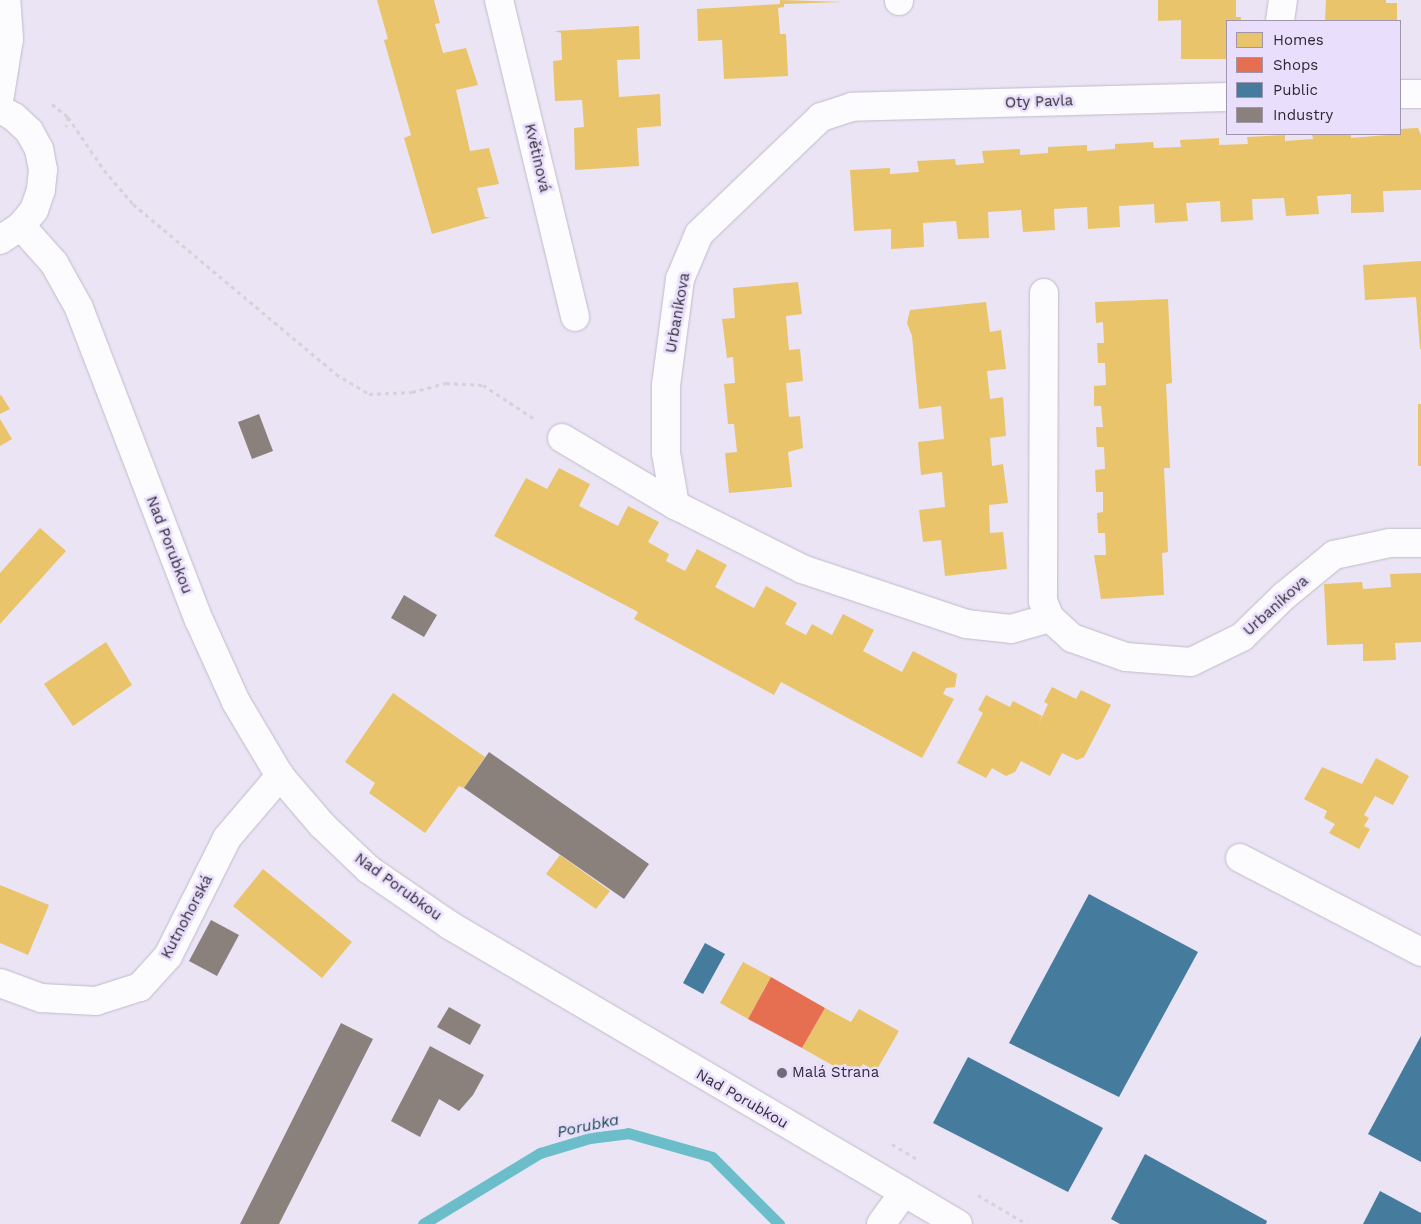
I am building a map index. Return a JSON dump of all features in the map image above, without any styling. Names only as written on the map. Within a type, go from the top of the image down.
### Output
[{"type":"street","points":[[0,95],[9,39],[6,0]]},
{"type":"street","name":"Květinová","points":[[499,0],[575,317]]},
{"type":"street","points":[[1280,20],[1283,0]]},
{"type":"street","points":[[1401,94],[1421,94]]},
{"type":"street","name":"Oty Pavla","points":[[852,107],[1226,97]]},
{"type":"street","name":"Urbaníkova","points":[[675,505],[666,453],[666,384],[680,278],[699,234],[821,117],[852,107]]},
{"type":"street","points":[[0,109],[14,116],[29,131],[39,150],[43,170],[42,190],[34,210],[10,233]]},
{"type":"street","name":"Nad Porubkou","points":[[10,233],[54,263],[78,308],[199,620],[236,702],[280,776],[322,826],[368,869],[450,926],[958,1224]]},
{"type":"street","points":[[562,438],[675,505],[802,569],[966,624],[1011,629],[1050,618],[1043,601],[1044,293]]},
{"type":"street","name":"Urbaníkova","points":[[1050,618],[1072,638],[1126,657],[1191,662],[1242,637],[1284,596],[1334,555],[1390,544],[1421,543]]},
{"type":"street","name":"Kutnohorská","points":[[0,983],[41,998],[96,1001],[140,987],[168,956],[228,838],[280,776]]},
{"type":"street","points":[[1240,858],[1421,952]]},
{"type":"street","points":[[881,1224],[904,1192]]},
{"type":"path","points":[[48,101],[68,116],[104,170],[133,204],[336,374],[368,394],[412,392],[446,383],[483,385],[562,438]]},
{"type":"path","points":[[65,134],[68,116]]},
{"type":"path","points":[[885,1140],[928,1165]]},
{"type":"path","points":[[975,1193],[1027,1224]]},
{"type":"building: Homes","points":[[377,0],[434,0],[440,23],[435,24],[443,53],[466,48],[478,85],[456,90],[470,151],[489,148],[499,184],[477,188],[485,217],[491,217],[432,234],[404,138],[411,135],[384,40],[388,39]]},
{"type":"building: Homes","points":[[780,0],[843,2],[784,4],[784,7],[778,8],[780,34],[786,34],[788,76],[724,79],[722,40],[698,41],[697,9],[780,4]]},
{"type":"building: Homes","points":[[1158,0],[1236,0],[1236,17],[1241,17],[1241,20],[1226,20],[1226,59],[1181,59],[1181,20],[1158,21]]},
{"type":"building: Homes","points":[[1326,0],[1386,0],[1386,3],[1397,3],[1397,20],[1325,20]]},
{"type":"building: Homes","points":[[639,26],[640,59],[617,60],[619,97],[660,94],[661,126],[637,128],[639,166],[575,170],[574,128],[584,127],[582,100],[555,101],[553,61],[562,60],[561,33],[555,31]]},
{"type":"building: Homes","points":[[1418,128],[1421,135],[1421,190],[1383,191],[1384,212],[1351,213],[1351,194],[1317,196],[1319,214],[1286,216],[1284,198],[1252,199],[1253,220],[1221,222],[1220,201],[1186,203],[1188,221],[1155,223],[1154,204],[1119,206],[1120,227],[1088,229],[1087,207],[1054,209],[1055,230],[1023,232],[1021,210],[988,212],[989,238],[958,239],[956,221],[923,223],[924,247],[891,249],[891,229],[854,231],[850,170],[890,168],[890,174],[919,172],[917,161],[955,159],[956,165],[984,163],[982,151],[1020,149],[1020,155],[1048,153],[1048,147],[1087,145],[1087,151],[1115,149],[1115,144],[1153,142],[1154,148],[1181,147],[1180,140],[1219,138],[1219,145],[1248,144],[1247,137],[1285,135],[1285,141],[1313,139],[1312,135],[1351,135],[1351,138],[1401,135],[1401,129]]},
{"type":"building: Homes","points":[[1421,261],[1420,349],[1416,297],[1365,300],[1363,265]]},
{"type":"building: Homes","points":[[798,282],[802,314],[786,316],[789,350],[800,349],[803,381],[786,383],[789,417],[800,416],[803,448],[788,452],[792,487],[729,493],[725,453],[737,452],[734,424],[728,424],[724,384],[735,383],[733,357],[727,358],[722,319],[735,318],[733,288]]},
{"type":"building: Homes","points":[[1168,299],[1172,383],[1166,384],[1170,468],[1164,468],[1168,552],[1162,553],[1164,595],[1101,599],[1094,555],[1106,555],[1105,533],[1098,533],[1097,513],[1103,512],[1103,492],[1096,492],[1095,470],[1105,469],[1104,447],[1097,447],[1096,427],[1103,427],[1101,406],[1094,406],[1094,386],[1106,385],[1105,363],[1098,363],[1097,343],[1104,343],[1103,322],[1096,323],[1095,302]]},
{"type":"building: Homes","points":[[986,302],[990,332],[1001,330],[1006,369],[987,371],[990,399],[1003,397],[1006,436],[990,438],[992,466],[1003,464],[1008,503],[989,505],[990,533],[1003,532],[1007,569],[945,576],[941,540],[923,542],[919,510],[945,507],[942,472],[921,475],[918,442],[944,439],[941,406],[919,409],[912,336],[907,323],[910,310]]},
{"type":"building: Homes","points":[[0,396],[10,409],[0,414]]},
{"type":"building: Homes","points":[[1418,404],[1421,404],[1421,466],[1418,466]]},
{"type":"building: Homes","points":[[0,419],[12,439],[0,446]]},
{"type":"building: Homes","points":[[559,468],[590,484],[579,506],[618,526],[628,506],[659,522],[648,542],[669,554],[666,561],[685,571],[697,549],[727,565],[715,587],[735,598],[754,608],[766,586],[797,603],[785,624],[806,635],[812,624],[832,635],[843,614],[874,630],[863,651],[902,672],[913,651],[957,674],[955,687],[946,688],[943,694],[954,699],[922,758],[781,682],[774,695],[634,619],[638,612],[494,536],[526,478],[547,489]]},
{"type":"building: Homes","points":[[40,528],[66,551],[0,624],[0,573]]},
{"type":"building: Homes","points":[[1421,573],[1421,642],[1395,643],[1396,660],[1363,661],[1363,644],[1327,645],[1324,584],[1362,582],[1363,589],[1391,587],[1390,574]]},
{"type":"building: Homes","points":[[106,642],[132,685],[73,726],[44,684]]},
{"type":"building: Homes","points":[[1052,687],[1076,699],[1081,690],[1111,705],[1084,757],[1077,760],[1062,753],[1050,776],[1021,761],[1015,772],[1006,776],[992,768],[986,778],[957,763],[983,713],[978,710],[986,695],[1010,707],[1013,701],[1042,716],[1037,728],[1048,704],[1044,702]]},
{"type":"building: Homes","points":[[393,693],[485,757],[464,788],[459,786],[425,833],[369,793],[375,783],[345,762]]},
{"type":"building: Homes","points":[[1376,758],[1409,776],[1393,805],[1375,796],[1364,815],[1369,818],[1364,826],[1370,829],[1359,849],[1329,833],[1335,824],[1324,818],[1327,811],[1304,799],[1322,767],[1362,784]]},
{"type":"building: Homes","points":[[560,855],[610,891],[596,909],[546,874]]},
{"type":"building: Homes","points":[[263,869],[352,942],[322,978],[233,906]]},
{"type":"building: Homes","points":[[0,885],[49,905],[28,955],[0,943]]},
{"type":"building: Homes","points":[[743,962],[771,977],[748,1019],[720,1003]]},
{"type":"building: Homes","points":[[825,1008],[851,1022],[859,1009],[899,1031],[876,1071],[863,1064],[855,1078],[802,1048]]},
{"type":"building: Shops","points":[[771,977],[825,1008],[802,1048],[748,1019]]},
{"type":"building: Public","points":[[1089,894],[1198,952],[1119,1097],[1009,1043]]},
{"type":"building: Public","points":[[705,943],[725,954],[703,994],[683,983]]},
{"type":"building: Public","points":[[1421,1036],[1421,1162],[1368,1134]]},
{"type":"building: Public","points":[[968,1057],[1103,1128],[1068,1192],[933,1123]]},
{"type":"building: Public","points":[[1145,1154],[1267,1221],[1266,1224],[1120,1224],[1111,1219]]},
{"type":"building: Public","points":[[1380,1191],[1421,1213],[1421,1224],[1363,1224]]},
{"type":"building: Industry","points":[[259,414],[273,451],[252,459],[238,422]]},
{"type":"building: Industry","points":[[404,595],[437,615],[424,637],[391,618]]},
{"type":"building: Industry","points":[[489,752],[649,864],[624,899],[464,788]]},
{"type":"building: Industry","points":[[211,920],[239,935],[217,976],[189,961]]},
{"type":"building: Industry","points":[[449,1007],[481,1025],[470,1045],[437,1027]]},
{"type":"building: Industry","points":[[341,1023],[373,1039],[279,1224],[240,1224]]},
{"type":"building: Industry","points":[[430,1046],[484,1075],[473,1095],[459,1111],[439,1099],[420,1137],[391,1121]]},
{"type":"waterway","name":"Porubka","points":[[423,1224],[540,1153],[590,1138],[628,1133],[712,1157],[779,1224]]},
{"type":"place","name":"Malá Strana","points":[[782,1073]]}]
